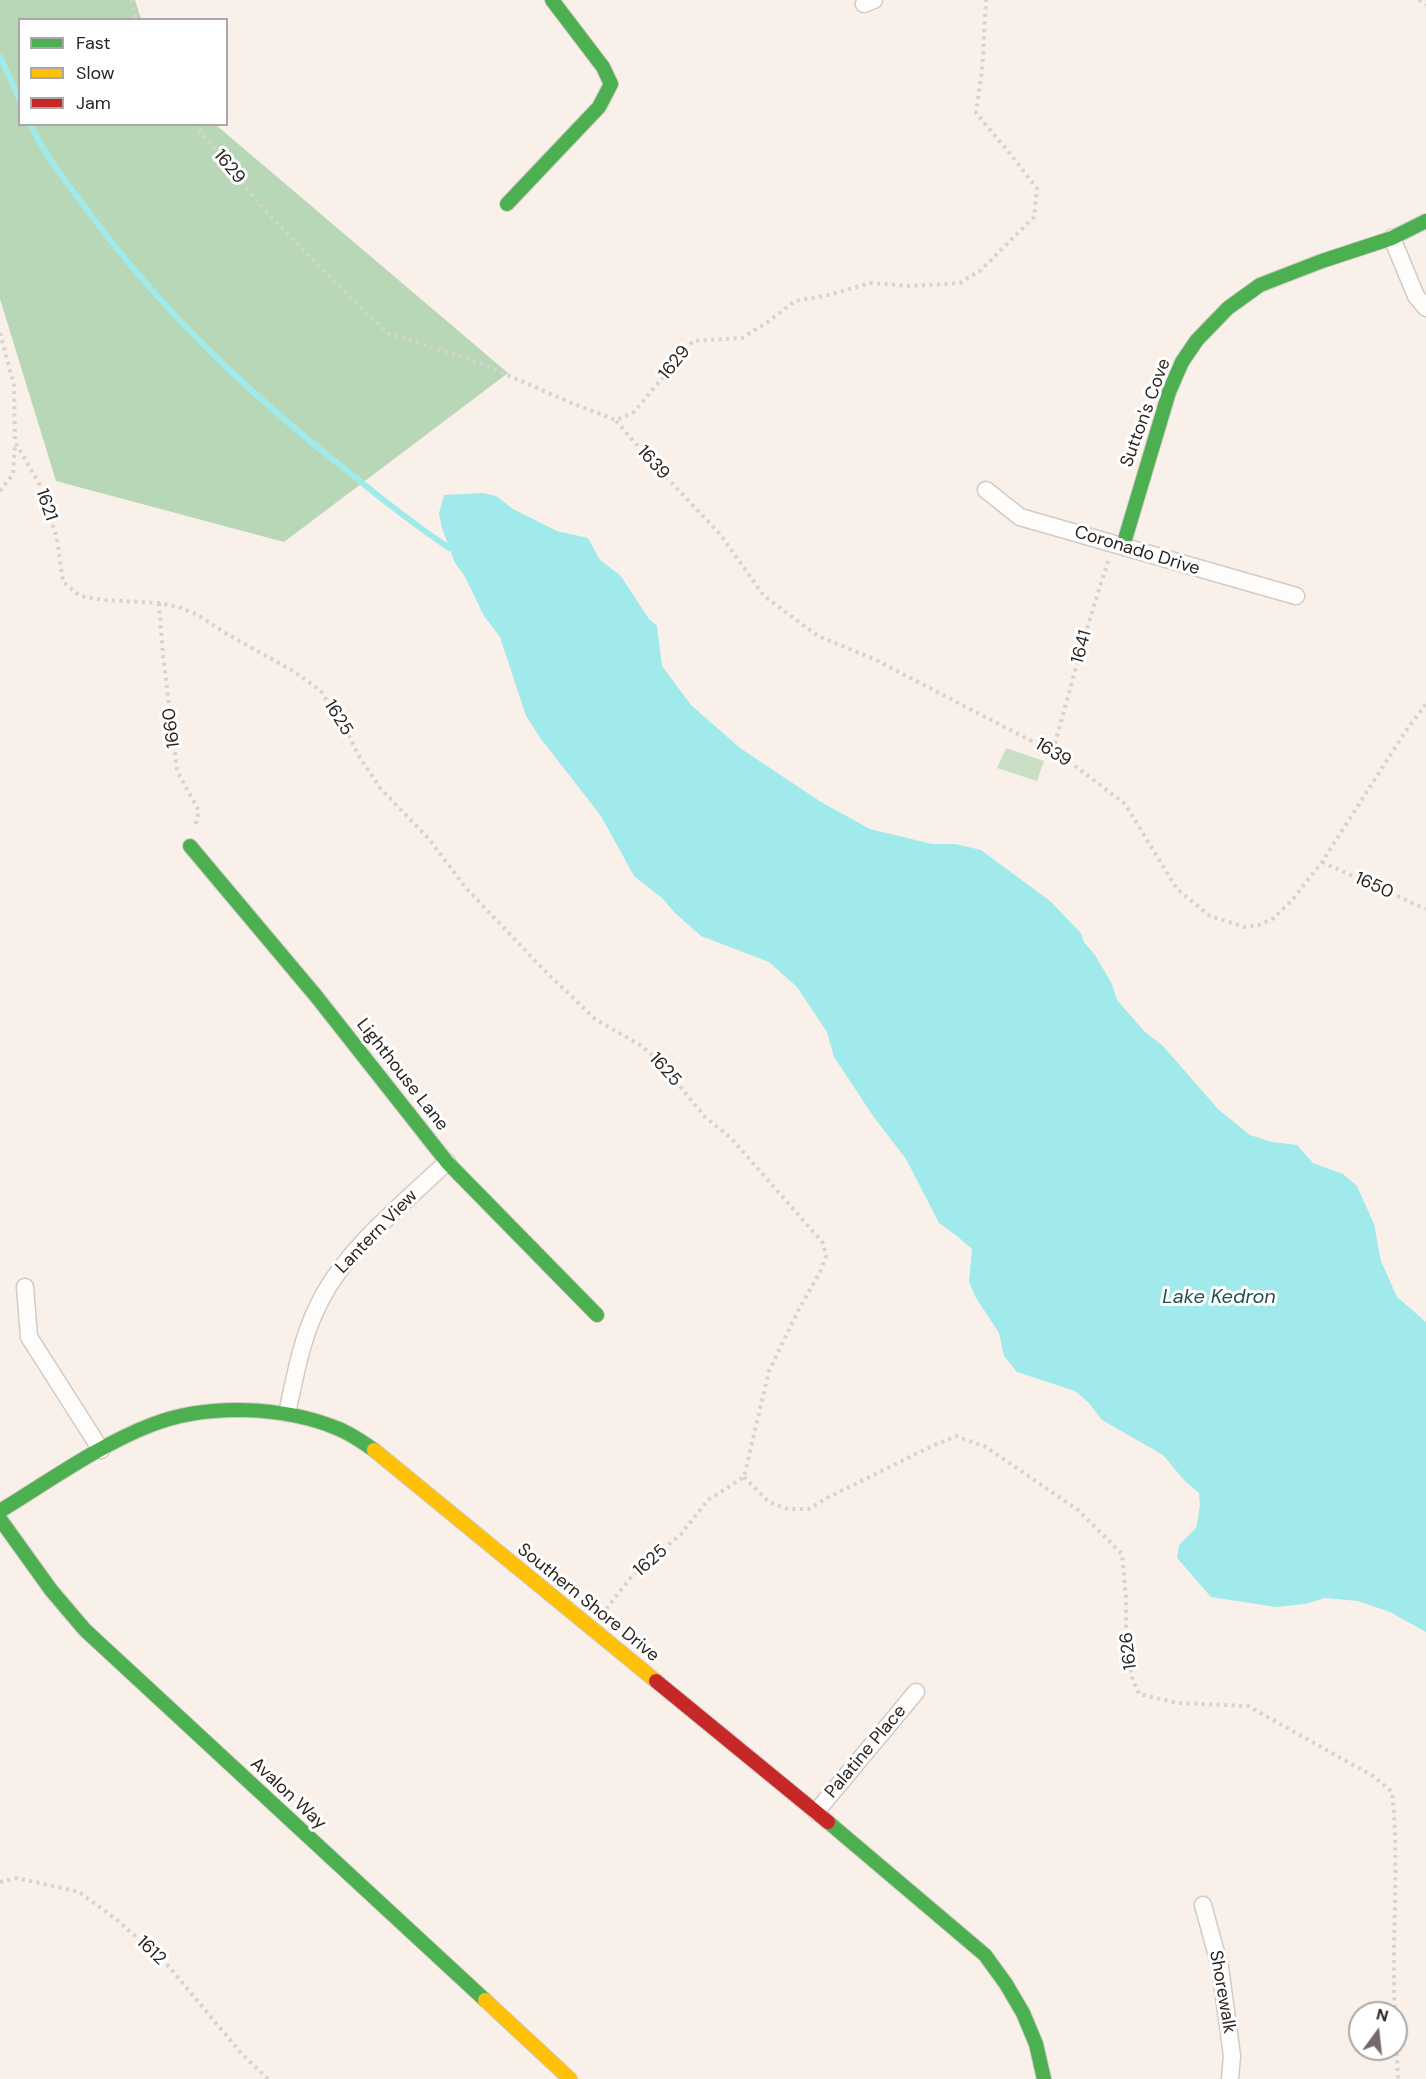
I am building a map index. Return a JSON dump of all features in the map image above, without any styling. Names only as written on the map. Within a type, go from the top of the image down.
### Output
[{"type":"street","points":[[507,204],[600,107],[611,84],[603,67],[552,0]]},
{"type":"street","name":"Sutton's Cove","points":[[1118,544],[1137,495],[1169,392],[1182,362],[1197,340],[1228,308],[1260,285],[1322,261],[1392,238],[1426,221]]},
{"type":"street","points":[[1392,238],[1416,296],[1426,308]]},
{"type":"street","name":"Coronado Drive","points":[[986,490],[1020,517],[1296,596]]},
{"type":"street","name":"Lighthouse Lane","points":[[190,846],[316,996],[447,1162],[597,1314]]},
{"type":"street","name":"Lantern View","points":[[287,1413],[310,1324],[333,1278],[370,1236],[447,1162]]},
{"type":"street","points":[[25,1287],[30,1337],[101,1450]]},
{"type":"street","name":"Southern Shore Drive","points":[[0,1511],[101,1450],[151,1425],[183,1416],[219,1410],[287,1413],[339,1429],[373,1449],[816,1812],[985,1955],[1017,2000],[1031,2028],[1044,2079]]},
{"type":"street","name":"Avalon Way","points":[[0,1519],[51,1590],[85,1630],[570,2079]]},
{"type":"street","name":"Palatine Place","points":[[816,1812],[916,1692]]},
{"type":"street","name":"Shorewalk","points":[[1203,1905],[1220,1967],[1232,2056],[1230,2079]]},
{"type":"path","points":[[131,0],[136,18]]},
{"type":"path","name":"1629","points":[[196,126],[257,201],[388,333],[480,363],[568,402],[616,420],[634,412],[693,341],[742,338],[795,301],[833,294],[870,283],[911,286],[960,283],[981,270],[1034,217],[1037,189],[976,113],[982,71],[986,0]]},
{"type":"path","points":[[1419,0],[1426,5]]},
{"type":"path","name":"1621","points":[[0,333],[14,386],[15,442],[42,487],[57,539],[63,582],[80,596],[104,600],[159,603]]},
{"type":"path","name":"1639","points":[[616,420],[720,534],[764,596],[818,636],[895,669],[1066,759],[1125,804],[1177,889],[1210,916],[1245,927],[1274,918],[1293,899],[1322,862],[1405,732],[1426,704]]},
{"type":"path","points":[[0,491],[13,474],[15,442]]},
{"type":"path","name":"1641","points":[[1053,752],[1084,638],[1118,544]]},
{"type":"path","name":"1660","points":[[159,603],[177,771],[199,811],[190,846]]},
{"type":"path","name":"1625","points":[[159,603],[196,614],[293,671],[320,690],[381,789],[429,839],[465,887],[543,969],[595,1019],[642,1046],[661,1063],[705,1117],[731,1137],[823,1243],[826,1256],[820,1272],[769,1371],[744,1477],[708,1500],[681,1534],[632,1576],[591,1629]]},
{"type":"path","name":"1650","points":[[1322,862],[1426,909]]},
{"type":"path","name":"1626","points":[[744,1477],[769,1502],[788,1509],[809,1509],[827,1498],[956,1436],[986,1447],[1078,1510],[1122,1554],[1126,1598],[1126,1647],[1133,1681],[1139,1694],[1177,1703],[1248,1706],[1373,1776],[1392,1792],[1395,1822],[1394,2001]]},
{"type":"path","name":"1612","points":[[0,1882],[17,1878],[79,1892],[165,1962],[241,2053],[268,2079]]},
{"type":"path","points":[[1397,2061],[1398,2079]]},
{"type":"green space","points":[[0,0],[135,0],[141,18],[18,18],[18,126],[217,126],[508,373],[284,542],[56,481],[0,299]]},
{"type":"green space","points":[[1006,748],[1044,761],[1037,781],[997,768]]},
{"type":"water","name":"Lake Kedron","points":[[483,493],[496,496],[513,509],[557,531],[588,538],[600,560],[620,575],[649,619],[657,626],[662,666],[691,705],[740,748],[821,802],[870,829],[932,844],[955,844],[981,850],[1050,901],[1081,933],[1084,942],[1095,955],[1112,984],[1117,1000],[1144,1031],[1163,1046],[1218,1109],[1250,1135],[1272,1142],[1297,1145],[1313,1163],[1343,1174],[1357,1186],[1374,1224],[1381,1261],[1397,1297],[1426,1322],[1426,1632],[1390,1612],[1358,1601],[1325,1598],[1305,1604],[1276,1607],[1211,1597],[1177,1558],[1179,1545],[1196,1528],[1200,1506],[1199,1493],[1184,1480],[1163,1455],[1102,1420],[1088,1402],[1075,1391],[1017,1372],[1004,1356],[999,1333],[976,1298],[969,1282],[972,1249],[939,1223],[906,1159],[873,1116],[834,1057],[827,1032],[797,987],[769,962],[701,936],[662,898],[634,876],[601,816],[541,739],[526,716],[500,637],[484,616],[464,575],[455,563],[439,513],[444,495]]},
{"type":"waterway","points":[[0,57],[18,96]]},
{"type":"waterway","points":[[31,126],[43,148],[91,215],[150,288],[181,322],[248,387],[318,448],[389,505],[449,548]]},
{"type":"traffic: fast","points":[[507,204],[599,107],[611,84],[603,67],[552,0]]},
{"type":"traffic: fast","points":[[1123,546],[1169,392],[1182,362],[1197,340],[1228,308],[1260,285],[1322,261],[1392,238],[1426,221]]},
{"type":"traffic: fast","points":[[190,846],[316,996],[447,1162],[597,1315]]},
{"type":"traffic: fast","points":[[0,1511],[74,1465],[132,1433],[173,1418],[196,1413],[245,1410],[294,1416],[339,1429],[374,1450]]},
{"type":"traffic: fast","points":[[0,1519],[51,1590],[85,1630],[485,2000]]},
{"type":"traffic: fast","points":[[828,1822],[985,1955],[1023,2013],[1036,2044],[1044,2079]]},
{"type":"traffic: slow","points":[[374,1450],[656,1681]]},
{"type":"traffic: slow","points":[[485,2000],[570,2079]]},
{"type":"traffic: jam","points":[[656,1681],[828,1822]]}]
